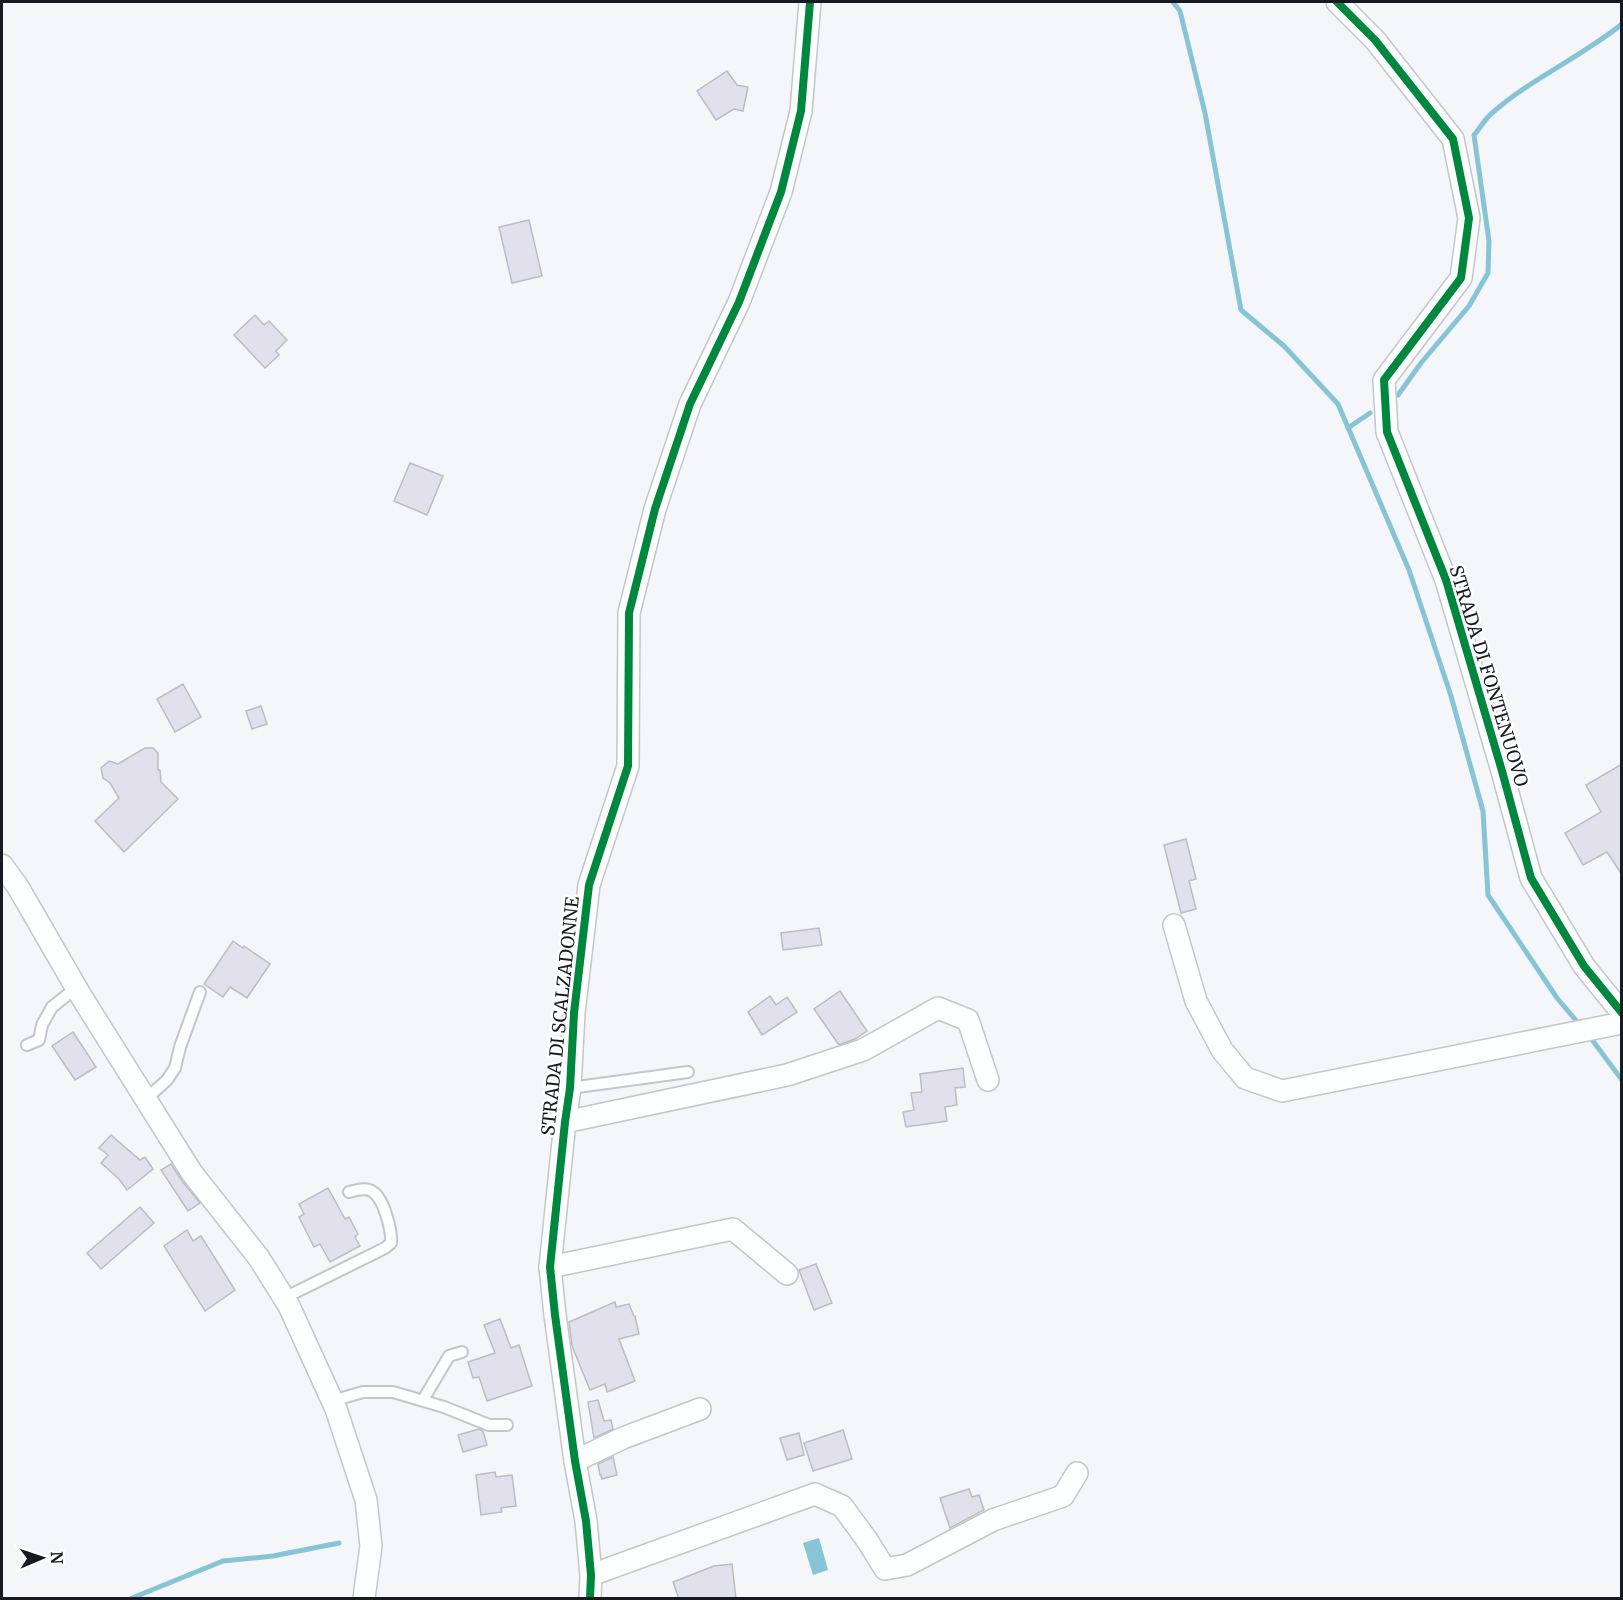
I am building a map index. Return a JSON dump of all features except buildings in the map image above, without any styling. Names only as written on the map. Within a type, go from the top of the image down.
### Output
[{"type":"street","name":"STRADA DI SCALZADONNE","points":[[590,1599],[591,1575],[586,1521],[575,1461],[550,1267],[570,1088],[574,1013],[589,885],[628,766],[629,613],[655,509],[690,404],[740,302],[781,192],[801,111],[810,2]]},
{"type":"street","name":"STRADA DI FONTENUOVO","points":[[1337,2],[1375,40],[1453,139],[1468,218],[1461,278],[1384,380],[1387,432],[1446,580],[1531,878],[1584,966],[1622,1013]]},
{"type":"street","points":[[2,865],[18,887],[76,988],[192,1173],[258,1258],[289,1306],[332,1401],[366,1500],[371,1546],[364,1599]]},
{"type":"street","points":[[1174,925],[1196,1001],[1222,1050],[1245,1078],[1282,1091],[1622,1023]]},
{"type":"street","points":[[565,1122],[787,1075],[863,1050],[938,1008],[968,1020],[988,1080]]},
{"type":"street","points":[[550,1267],[733,1229],[787,1274]]},
{"type":"street","points":[[575,1461],[623,1438],[700,1409]]},
{"type":"street","points":[[591,1575],[815,1494],[842,1506],[885,1569],[907,1565],[993,1520],[1063,1496],[1077,1473]]},
{"type":"lane","points":[[27,1046],[39,1040],[42,1025],[52,1007],[76,988]]},
{"type":"lane","points":[[146,1099],[176,1068],[180,1047],[200,992]]},
{"type":"lane","points":[[570,1088],[688,1072]]},
{"type":"lane","points":[[284,1298],[391,1243],[392,1235],[382,1203],[374,1192],[367,1189],[349,1192]]},
{"type":"lane","points":[[423,1400],[449,1356],[462,1352]]},
{"type":"lane","points":[[332,1401],[363,1392],[393,1392],[444,1407],[489,1425],[507,1425]]},
{"type":"water","points":[[819,1538],[828,1570],[813,1575],[803,1543]]},
{"type":"waterway","points":[[1173,2],[1180,11],[1205,113],[1241,310],[1284,346],[1338,404],[1409,570],[1451,696],[1483,811],[1488,895],[1557,998],[1579,1024]]},
{"type":"waterway","points":[[1398,395],[1421,363],[1469,306],[1488,273],[1489,241],[1474,135],[1489,115],[1507,100],[1622,24]]},
{"type":"waterway","points":[[1348,428],[1370,413]]},
{"type":"waterway","points":[[1590,1037],[1622,1080]]},
{"type":"waterway","points":[[132,1598],[223,1561],[273,1556],[339,1543]]},
{"type":"cycle path","points":[[590,1598],[591,1575],[586,1521],[575,1461],[550,1267],[570,1088],[574,1013],[589,885],[628,766],[629,613],[655,509],[690,404],[739,302],[781,192],[801,111],[810,2]]},
{"type":"cycle path","points":[[1337,2],[1375,40],[1453,139],[1469,218],[1461,278],[1384,380],[1387,432],[1446,580],[1531,878],[1584,966],[1622,1013]]}]
